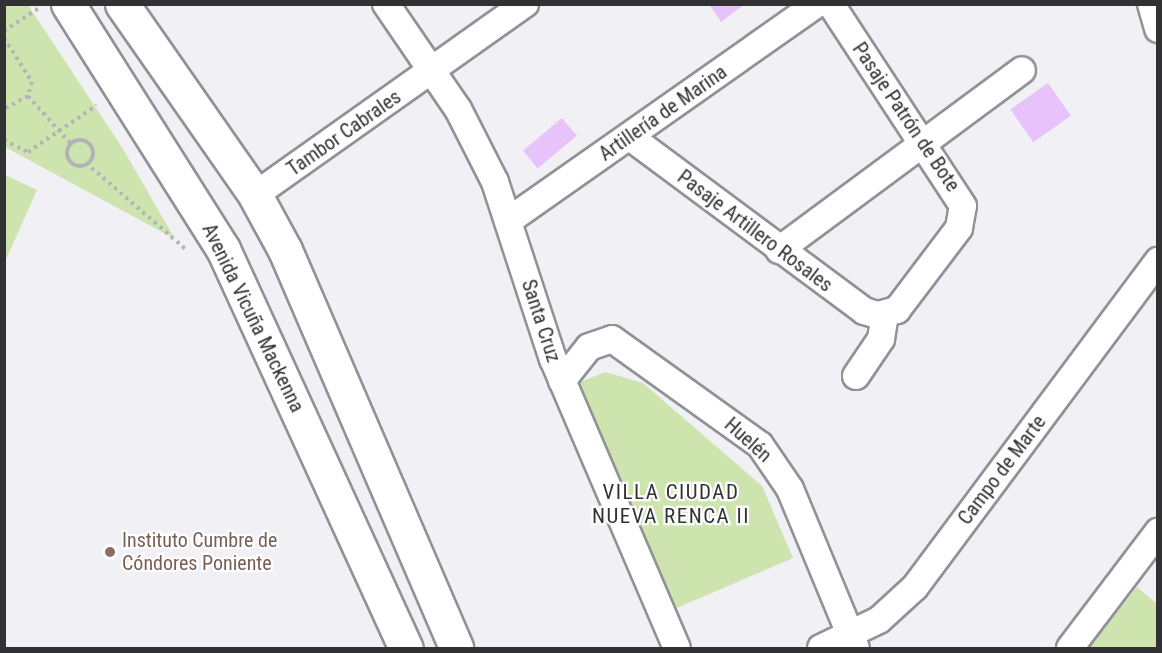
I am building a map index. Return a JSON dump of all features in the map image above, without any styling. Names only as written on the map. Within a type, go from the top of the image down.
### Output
[{"type":"street","name":"Avenida Vicuña Mackenna","points":[[68,4],[124,89],[223,249],[406,648]]},
{"type":"street","points":[[123,4],[255,195],[285,250],[456,648]]},
{"type":"street","name":"Santa Cruz","points":[[386,4],[432,70],[477,144],[508,220],[562,381],[677,648]]},
{"type":"street","name":"Tambor Cabrales","points":[[255,195],[525,4]]},
{"type":"street","name":"Artillería de Marina","points":[[508,220],[630,137],[817,4]]},
{"type":"street","name":"Pasaje Patrón de Bote","points":[[831,4],[960,199],[962,221],[902,305],[885,315]]},
{"type":"street","points":[[1151,4],[1158,29]]},
{"type":"street","points":[[779,250],[1022,70]]},
{"type":"street","name":"Pasaje Artillero Rosales","points":[[630,137],[864,311],[885,315]]},
{"type":"street","name":"Campo de Marte","points":[[821,648],[853,641],[915,587],[1158,261]]},
{"type":"street","points":[[856,376],[881,339],[885,315]]},
{"type":"street","name":"Huelén","points":[[562,381],[589,347],[612,339],[760,445],[790,489],[853,641]]},
{"type":"street","points":[[1070,648],[1158,532]]},
{"type":"path","points":[[4,31],[45,4]]},
{"type":"path","points":[[4,38],[27,69],[28,96],[71,144]]},
{"type":"path","points":[[4,140],[28,152],[124,89]]},
{"type":"path","points":[[4,109],[28,96]]},
{"type":"path","points":[[86,164],[90,145],[81,140],[71,144],[67,153],[71,162],[86,164],[199,261],[223,249]]},
{"type":"green space","points":[[4,5],[28,5],[123,149],[175,239],[5,147]]},
{"type":"green space","points":[[5,175],[37,190],[5,262]]},
{"type":"green space","points":[[605,372],[643,383],[762,486],[793,558],[672,610],[576,384]]},
{"type":"green space","points":[[1137,587],[1157,604],[1157,648],[1088,648]]},
{"type":"building","points":[[709,4],[745,4],[721,22]]},
{"type":"building","points":[[1048,83],[1071,116],[1033,142],[1010,109]]},
{"type":"building","points":[[562,118],[577,136],[538,168],[523,151]]},
{"type":"place","name":"Instituto Cumbre de Cóndores Poniente","points":[[110,552]]},
{"type":"district","name":"VILLA CIUDAD NUEVA RENCA II","points":[[671,504]]}]
